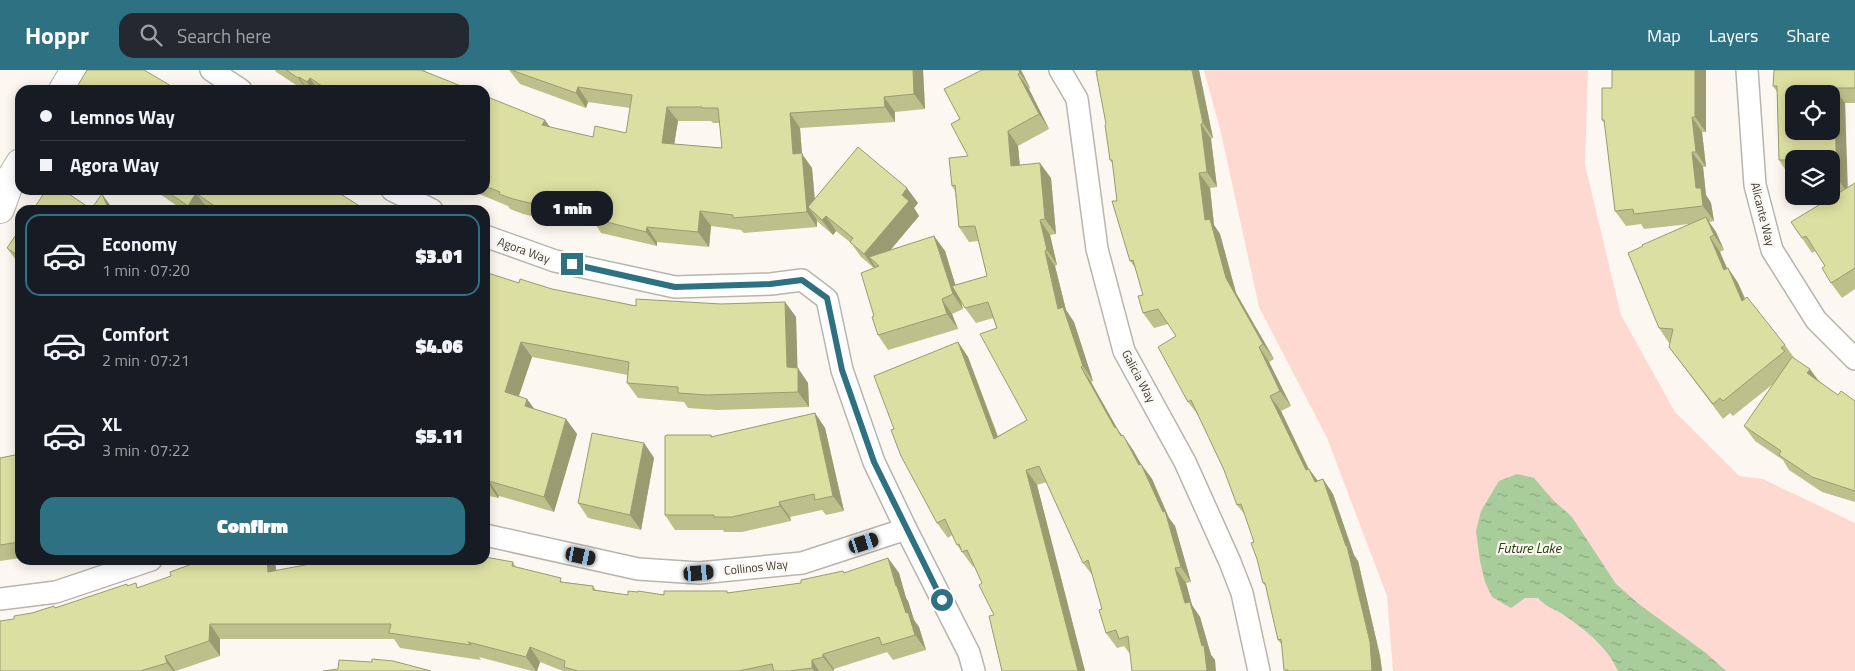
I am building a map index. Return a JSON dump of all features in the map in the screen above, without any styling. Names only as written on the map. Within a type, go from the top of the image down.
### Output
[{"type":"street","points":[[66,85],[75,70]]},
{"type":"street","points":[[211,70],[234,85]]},
{"type":"street","name":"Galicia Way","points":[[1060,70],[1077,99],[1097,249],[1124,351],[1186,462],[1230,562],[1242,593],[1259,671]]},
{"type":"street","name":"Alicante Way","points":[[1747,70],[1755,185],[1772,250],[1816,320],[1855,358]]},
{"type":"street","points":[[0,209],[15,171]]},
{"type":"street","points":[[402,195],[422,205]]},
{"type":"street","name":"Agora Way","points":[[490,238],[555,261],[675,287],[770,284],[802,280],[827,298],[842,370],[874,462],[969,653],[974,671]]},
{"type":"street","name":"Collinos Way","points":[[490,537],[638,568],[699,573],[802,563],[906,529]]},
{"type":"street","points":[[0,599],[56,592],[136,565]]},
{"type":"shaded area","points":[[1204,70],[1588,70],[1585,165],[1621,315],[1675,412],[1739,476],[1763,479],[1855,523],[1855,671],[1393,671],[1387,596],[1327,438],[1259,307],[1221,133]]},
{"type":"water","name":"Future Lake","points":[[1517,474],[1534,478],[1553,500],[1572,517],[1616,584],[1640,605],[1706,653],[1726,671],[1618,671],[1608,654],[1594,638],[1538,598],[1525,598],[1511,608],[1492,597],[1485,582],[1476,531],[1481,511],[1499,481]]},
{"type":"building","points":[[87,70],[144,70],[170,85],[78,85]]},
{"type":"building","points":[[286,70],[421,70],[458,85],[320,85],[310,78],[307,82]]},
{"type":"building","points":[[511,70],[913,70],[914,94],[884,97],[885,107],[790,113],[793,154],[802,153],[807,212],[733,218],[733,215],[700,211],[698,232],[647,227],[646,232],[591,218],[592,212],[556,204],[555,209],[513,199],[499,194],[500,192],[490,188],[490,98],[545,120],[542,125],[593,137],[595,126],[626,133],[632,95],[578,87],[576,93]],"holes":[[[667,107],[718,108],[722,148],[662,143]]]},
{"type":"building","points":[[982,70],[1019,70],[1020,73],[1018,74],[1039,114],[1008,131],[1011,166],[1040,163],[1045,219],[1040,220],[1058,309],[1063,307],[1083,366],[1081,367],[1115,428],[1121,436],[1123,435],[1139,465],[1141,464],[1163,512],[1165,511],[1181,567],[1175,568],[1185,603],[1190,602],[1202,646],[1204,645],[1207,671],[1132,671],[1128,636],[1119,639],[1116,630],[1106,633],[1099,610],[1102,609],[1088,560],[1083,563],[1039,466],[1026,470],[1078,671],[1002,671],[989,616],[994,615],[979,585],[982,583],[967,550],[962,552],[959,544],[957,545],[945,519],[937,523],[901,456],[891,430],[894,429],[874,376],[958,342],[994,439],[1027,420],[980,334],[997,328],[988,302],[965,308],[952,286],[987,276],[975,226],[959,227],[955,185],[952,186],[949,158],[968,156],[951,124],[960,119],[944,89]]},
{"type":"building","points":[[1192,70],[1203,123],[1201,124],[1207,172],[1199,173],[1205,220],[1210,219],[1226,278],[1263,344],[1259,347],[1280,391],[1270,396],[1306,470],[1309,469],[1315,482],[1323,479],[1347,546],[1370,642],[1372,671],[1284,670],[1281,639],[1278,640],[1265,583],[1263,583],[1251,543],[1254,542],[1241,504],[1237,505],[1224,470],[1191,400],[1188,402],[1158,347],[1176,336],[1158,309],[1143,313],[1138,296],[1143,295],[1133,260],[1130,261],[1112,201],[1117,201],[1112,160],[1110,160],[1106,124],[1096,71]]},
{"type":"building","points":[[1612,70],[1695,70],[1695,117],[1692,117],[1696,152],[1692,152],[1696,188],[1701,188],[1703,206],[1634,214],[1633,209],[1615,211],[1604,120],[1602,120],[1602,88],[1612,88]]},
{"type":"building","points":[[1774,70],[1855,70],[1855,88],[1840,88],[1840,85],[1785,85],[1785,140],[1836,140],[1836,150],[1785,150],[1785,160],[1779,160],[1777,86],[1773,86]]},
{"type":"building","points":[[858,147],[907,188],[902,195],[909,201],[864,254],[850,242],[853,238],[826,216],[822,220],[808,207]]},
{"type":"building","points":[[1855,183],[1855,268],[1831,283],[1822,268],[1825,266],[1806,236],[1802,238],[1791,222],[1819,205],[1840,205],[1840,192]]},
{"type":"building","points":[[43,195],[70,195],[85,205],[36,205]]},
{"type":"building","points":[[101,195],[107,205],[94,205]]},
{"type":"building","points":[[172,195],[195,195],[189,205]]},
{"type":"building","points":[[199,195],[342,195],[358,205],[213,205]]},
{"type":"building","points":[[1706,217],[1714,235],[1710,237],[1724,270],[1728,268],[1742,301],[1747,297],[1785,345],[1781,348],[1785,351],[1723,401],[1720,398],[1713,404],[1669,347],[1673,329],[1659,328],[1628,253]]},
{"type":"building","points":[[15,236],[15,254],[7,248]]},
{"type":"building","points":[[934,236],[953,294],[942,299],[947,314],[878,335],[861,273],[879,266],[869,257]]},
{"type":"building","points":[[490,274],[519,283],[520,279],[552,289],[636,306],[636,299],[721,304],[785,302],[787,367],[798,368],[798,392],[707,395],[678,393],[678,387],[627,383],[629,362],[521,342],[505,392],[527,399],[525,406],[566,419],[544,497],[490,481]]},
{"type":"building","points":[[1792,357],[1810,369],[1807,373],[1838,395],[1841,391],[1855,401],[1855,491],[1812,477],[1779,455],[1781,451],[1744,426]]},
{"type":"building","points":[[815,413],[833,496],[815,500],[814,494],[779,502],[780,506],[732,517],[665,515],[665,436],[711,435],[711,437]]},
{"type":"building","points":[[592,433],[644,443],[630,515],[578,503]]},
{"type":"building","points":[[15,455],[15,542],[0,545],[0,458]]},
{"type":"building","points":[[490,558],[513,562],[512,566],[561,578],[560,582],[593,586],[593,590],[628,595],[628,591],[638,591],[664,595],[664,591],[727,591],[727,593],[801,583],[801,580],[843,571],[844,573],[888,558],[896,586],[906,613],[908,612],[915,635],[882,645],[879,637],[823,654],[823,657],[812,660],[812,668],[789,671],[774,671],[772,664],[738,671],[578,671],[564,667],[565,661],[530,647],[526,657],[468,642],[471,645],[389,633],[391,624],[210,624],[209,641],[165,656],[167,663],[140,671],[0,671],[0,621],[14,619],[14,616],[54,606],[55,608],[127,584],[127,586],[136,583],[137,588],[171,576],[170,572],[189,565],[267,565],[268,572],[305,565],[490,565]]},
{"type":"building","points":[[372,659],[393,661],[431,671],[323,671],[338,669],[339,660],[372,662]]},
{"type":"route","points":[[572,264],[675,287],[770,284],[802,280],[827,298],[842,370],[874,462],[942,600]]}]
